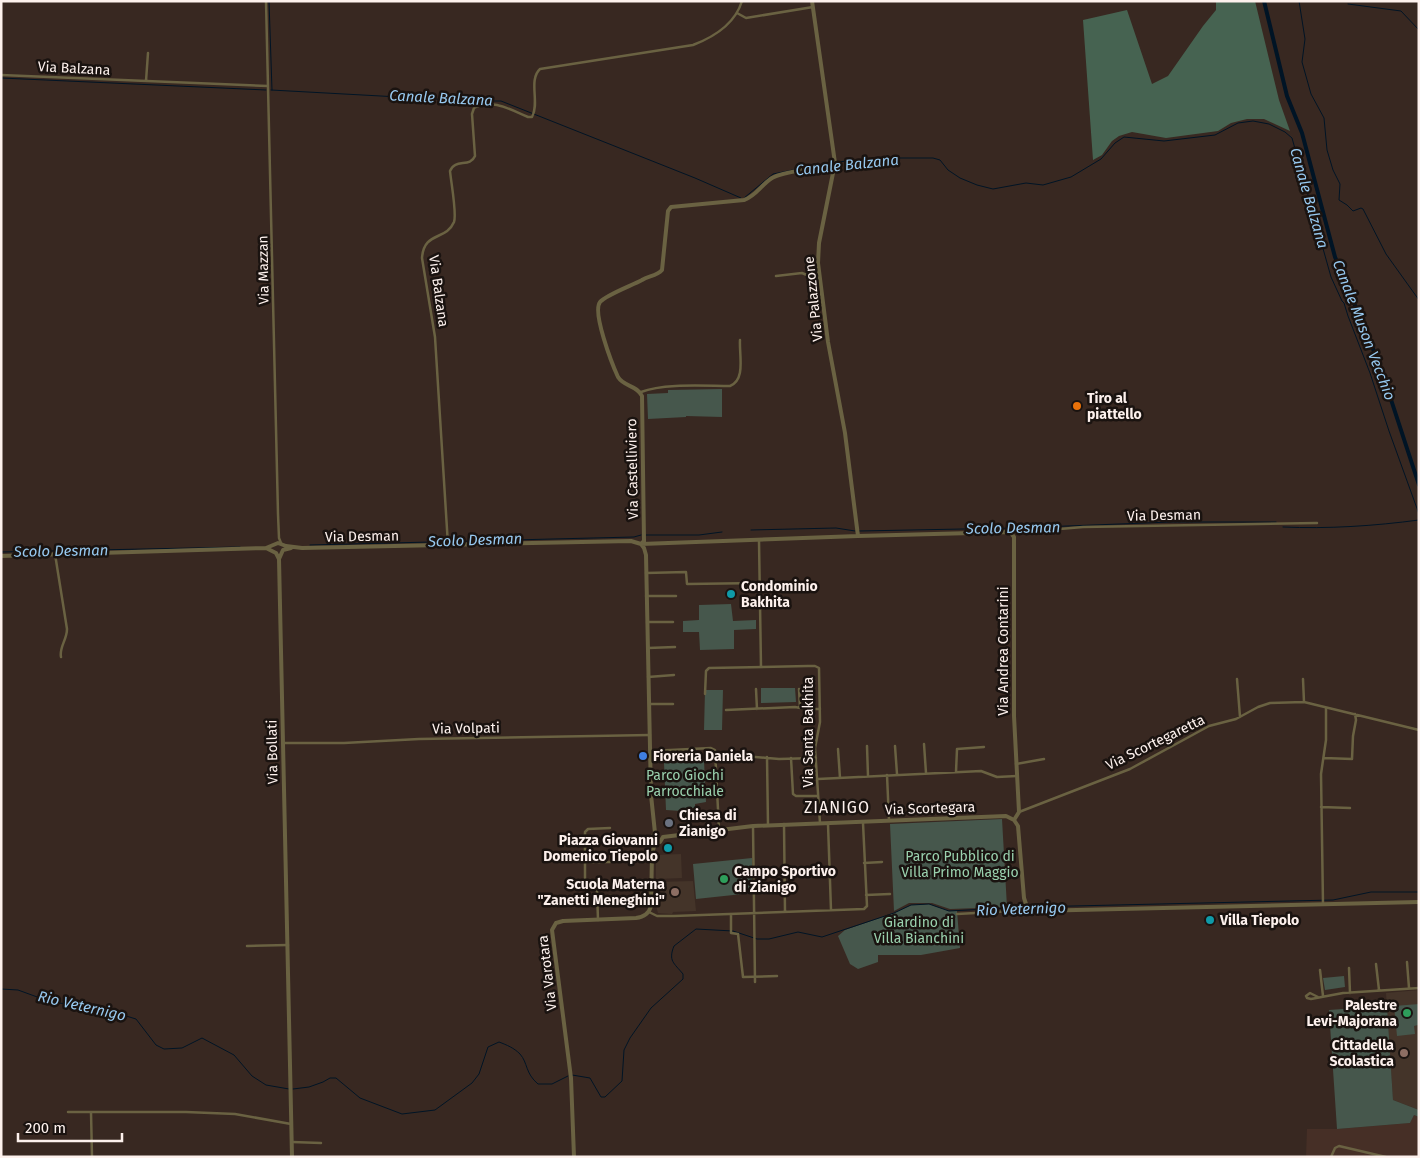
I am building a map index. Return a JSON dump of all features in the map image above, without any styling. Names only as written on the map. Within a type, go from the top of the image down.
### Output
[{"type":"street","name":"Via Mazzan","points":[[266,1],[278,538],[275,544]]},
{"type":"street","name":"Via Balzana","points":[[448,543],[444,506],[435,337],[422,258],[426,242],[449,229],[455,220],[450,171],[455,164],[474,160],[472,114],[474,108],[484,104],[497,105],[528,117],[533,114],[535,76],[540,69],[693,44],[709,39],[720,31],[737,13],[742,1]]},
{"type":"street","name":"Via Palazzone","points":[[812,1],[835,164],[818,262],[857,533]]},
{"type":"street","points":[[737,13],[746,18],[813,7]]},
{"type":"street","points":[[146,81],[148,53]]},
{"type":"street","name":"Via Balzana","points":[[1,75],[268,86]]},
{"type":"street","points":[[740,340],[740,377],[736,384],[730,386],[650,389],[641,392],[622,382],[618,377],[600,324],[598,308],[600,302],[606,298],[645,278],[657,275],[662,270],[669,209],[744,200],[754,194],[769,180],[780,174],[835,164]]},
{"type":"street","points":[[776,276],[802,273],[820,279]]},
{"type":"street","name":"Via Castelliviero","points":[[641,392],[644,541],[641,544]]},
{"type":"street","name":"Via Desman","points":[[275,552],[293,548],[448,543],[631,541],[641,544],[857,533],[1006,532],[1012,535],[1083,527],[1317,523]]},
{"type":"street","name":"Via Andrea Contarini","points":[[1012,535],[1014,716],[1019,812]]},
{"type":"street","name":"Via Mazzan","points":[[278,538],[282,544]]},
{"type":"street","points":[[758,539],[761,666]]},
{"type":"street","points":[[1,556],[266,548],[275,544],[275,552],[266,548]]},
{"type":"street","name":"Via Desman","points":[[275,544],[282,544],[293,548]]},
{"type":"street","points":[[282,544],[283,551]]},
{"type":"street","points":[[641,544],[645,552],[650,750],[655,833],[652,838],[655,843],[652,854],[652,901],[649,912],[661,917],[866,908],[863,821]]},
{"type":"street","name":"Via Bollati","points":[[283,551],[279,559],[292,1157]]},
{"type":"street","name":"Via Bollati","points":[[275,552],[279,559]]},
{"type":"street","points":[[55,554],[67,633],[60,651],[61,657]]},
{"type":"street","points":[[646,573],[686,572],[687,584],[760,583]]},
{"type":"street","points":[[646,596],[676,596]]},
{"type":"street","points":[[647,622],[673,622]]},
{"type":"street","points":[[648,648],[675,647]]},
{"type":"street","name":"Via Santa Bakhita","points":[[705,694],[705,674],[707,669],[761,666],[815,666],[819,668],[820,709],[816,758],[820,823]]},
{"type":"street","points":[[648,677],[674,675]]},
{"type":"street","points":[[1237,679],[1240,717]]},
{"type":"street","points":[[1303,679],[1304,702]]},
{"type":"street","points":[[756,689],[757,709]]},
{"type":"street","points":[[800,689],[800,708]]},
{"type":"street","name":"Via Scortegaretta","points":[[1019,812],[1130,769],[1209,726],[1240,717],[1263,705],[1280,702],[1304,702],[1419,730]]},
{"type":"street","points":[[649,704],[673,704]]},
{"type":"street","points":[[1322,904],[1321,774],[1326,740],[1326,707]]},
{"type":"street","points":[[726,710],[820,709]]},
{"type":"street","points":[[1324,758],[1352,760],[1355,714]]},
{"type":"street","name":"Via Volpati","points":[[283,742],[344,743],[438,738],[650,735]]},
{"type":"street","points":[[924,744],[926,773]]},
{"type":"street","points":[[866,746],[868,776]]},
{"type":"street","points":[[895,746],[897,774]]},
{"type":"street","points":[[956,772],[957,749],[984,747]]},
{"type":"street","points":[[650,750],[711,748],[715,750],[719,830]]},
{"type":"street","points":[[838,749],[840,778]]},
{"type":"street","points":[[732,755],[816,758]]},
{"type":"street","points":[[767,757],[768,825]]},
{"type":"street","points":[[791,758],[793,794],[796,796],[818,796]]},
{"type":"street","points":[[1016,764],[1044,759]]},
{"type":"street","points":[[817,778],[984,771],[996,776],[1017,776]]},
{"type":"street","points":[[887,775],[890,820]]},
{"type":"street","points":[[1321,807],[1350,808]]},
{"type":"street","points":[[1019,812],[1014,820],[1019,829],[1024,895],[1029,908]]},
{"type":"street","name":"Via Scortegara","points":[[662,837],[784,824],[1002,816],[1014,820]]},
{"type":"street","points":[[828,823],[831,910]]},
{"type":"street","points":[[784,824],[785,912]]},
{"type":"street","points":[[754,826],[755,982]]},
{"type":"street","points":[[598,920],[596,888],[586,882],[585,832],[588,829],[610,828]]},
{"type":"street","points":[[655,833],[660,833],[662,837],[660,842],[655,843]]},
{"type":"street","points":[[585,862],[610,862]]},
{"type":"street","points":[[864,863],[882,862]]},
{"type":"street","points":[[866,895],[890,894]]},
{"type":"street","points":[[597,897],[612,896]]},
{"type":"street","points":[[957,914],[1029,908],[1054,911],[1419,902]]},
{"type":"street","name":"Via Varotara","points":[[574,1157],[571,1076],[552,930],[559,922],[636,918],[642,917],[649,912]]},
{"type":"street","points":[[731,914],[731,931],[738,934],[742,977],[777,976]]},
{"type":"street","points":[[247,946],[288,945]]},
{"type":"street","points":[[1407,962],[1410,989]]},
{"type":"street","points":[[1376,964],[1379,990]]},
{"type":"street","points":[[1349,968],[1350,993]]},
{"type":"street","points":[[1320,970],[1323,996]]},
{"type":"street","points":[[1318,997],[1379,990],[1419,988]]},
{"type":"street","points":[[68,1112],[186,1112],[225,1114],[291,1124]]},
{"type":"street","points":[[91,1112],[92,1157]]},
{"type":"street","points":[[292,1142],[321,1143]]},
{"type":"street","points":[[1331,1157],[1335,1148],[1340,1146],[1386,1157]]},
{"type":"shaded area","points":[[681,854],[682,878],[656,879],[656,855]]},
{"type":"shaded area","name":"Scuola Materna \"Zanetti Meneghini\"","points":[[693,881],[696,911],[673,912],[672,914],[658,913],[656,906],[656,882]]},
{"type":"shaded area","name":"Cittadella Scolastica","points":[[1419,990],[1419,1110],[1393,1100],[1386,993]]},
{"type":"shaded area","points":[[1414,1115],[1419,1117],[1419,1157],[1306,1157],[1307,1129],[1338,1129],[1410,1123]]},
{"type":"green space","points":[[1216,1],[1255,1],[1279,100],[1290,131],[1264,119],[1247,119],[1231,123],[1218,131],[1166,138],[1132,132],[1119,136],[1112,141],[1102,155],[1093,160],[1083,20],[1127,10],[1152,84],[1168,76],[1216,10]]},
{"type":"green space","points":[[722,389],[722,417],[686,416],[648,419],[647,394],[668,393],[668,390]]},
{"type":"green space","points":[[731,604],[733,621],[756,620],[756,629],[734,630],[734,649],[700,650],[699,632],[683,632],[683,621],[699,620],[699,605]]},
{"type":"green space","points":[[761,688],[795,688],[796,702],[761,703]]},
{"type":"green space","points":[[705,690],[723,690],[722,730],[704,730]]},
{"type":"green space","name":"Parco Giochi Parrocchiale","points":[[704,761],[706,802],[695,804],[695,808],[681,808],[681,811],[666,810],[664,763]]},
{"type":"green space","name":"Parco Pubblico di Villa Primo Maggio","points":[[1002,819],[1007,907],[950,909],[932,903],[909,903],[894,911],[890,824]]},
{"type":"green space","name":"Campo Sportivo di Zianigo","points":[[752,858],[752,893],[696,899],[693,864]]},
{"type":"green space","name":"Giardino di Villa Bianchini","points":[[929,904],[949,911],[957,911],[960,948],[921,955],[878,955],[878,962],[858,969],[850,964],[838,936],[845,930],[911,905]]},
{"type":"green space","points":[[1344,976],[1345,987],[1325,990],[1323,978]]},
{"type":"green space","name":"Palestre Levi-Majorana","points":[[1419,1004],[1418,1025],[1414,1026],[1415,1034],[1397,1036],[1394,1006]]},
{"type":"green space","points":[[1387,1006],[1393,1100],[1419,1110],[1419,1117],[1414,1115],[1410,1123],[1337,1129],[1329,1010]]},
{"type":"waterway","points":[[269,1],[272,90]]},
{"type":"waterway","name":"Canale Muson Vecchio","points":[[1264,1],[1287,96],[1302,133],[1335,257],[1380,366],[1419,485]]},
{"type":"waterway","points":[[1299,1],[1305,39],[1302,62],[1311,94],[1324,118],[1327,150],[1333,170],[1340,184],[1339,200],[1353,211],[1363,209],[1386,254],[1419,300]]},
{"type":"waterway","points":[[1348,4],[1401,11],[1419,30]]},
{"type":"waterway","name":"Canale Balzana","points":[[1,78],[266,90]]},
{"type":"waterway","name":"Canale Balzana","points":[[271,90],[501,101],[741,198]]},
{"type":"waterway","name":"Canale Balzana","points":[[837,162],[881,158],[933,158],[940,160],[948,170],[960,178],[993,189],[1026,183],[1043,185],[1071,177],[1101,159],[1115,143],[1124,137],[1164,141],[1215,135],[1238,123],[1253,121],[1269,124],[1285,132],[1292,138],[1331,277],[1344,303],[1370,373],[1419,514]]},
{"type":"waterway","name":"Canale Balzana","points":[[744,198],[773,174],[833,162]]},
{"type":"waterway","name":"Scolo Desman","points":[[1283,527],[1317,528],[1419,520]]},
{"type":"waterway","name":"Scolo Desman","points":[[859,531],[1171,522],[1276,522]]},
{"type":"waterway","name":"Scolo Desman","points":[[751,530],[836,528],[855,531]]},
{"type":"waterway","name":"Scolo Desman","points":[[646,535],[699,535],[722,532]]},
{"type":"waterway","name":"Scolo Desman","points":[[310,545],[634,537],[641,535]]},
{"type":"waterway","name":"Scolo Desman","points":[[1,552],[240,547]]},
{"type":"waterway","name":"Rio Veternigo","points":[[1030,907],[1333,900],[1371,892],[1419,892]]},
{"type":"waterway","name":"Rio Veternigo","points":[[572,1075],[590,1078],[601,1097],[605,1097],[622,1081],[624,1050],[630,1038],[651,1008],[683,979],[683,974],[672,959],[674,946],[696,929],[733,931],[757,939],[769,939],[798,932],[822,937],[894,913],[911,905],[929,904],[949,911],[1026,907]]},
{"type":"waterway","name":"Rio Veternigo","points":[[1,989],[18,990],[51,1002],[100,1008],[136,1019],[156,1045],[164,1049],[182,1048],[202,1038],[234,1055],[252,1076],[266,1085],[289,1089]]},
{"type":"waterway","name":"Rio Veternigo","points":[[293,1089],[309,1087],[330,1078],[336,1078],[360,1098],[402,1114],[435,1110],[472,1083],[479,1074],[488,1047],[499,1042],[520,1054],[531,1076],[538,1084],[552,1084],[568,1076]]},
{"type":"place","name":"Tiro al piattello","points":[[1077,406]]},
{"type":"place","name":"Condominio Bakhita","points":[[731,594]]},
{"type":"place","name":"Fioreria Daniela","points":[[643,756]]},
{"type":"place","name":"Chiesa di Zianigo","points":[[669,823]]},
{"type":"place","name":"Piazza Giovanni Domenico Tiepolo","points":[[668,848]]},
{"type":"place","name":"Campo Sportivo di Zianigo","points":[[724,879]]},
{"type":"place","name":"Scuola Materna \"Zanetti Meneghini\"","points":[[675,892]]},
{"type":"place","name":"Villa Tiepolo","points":[[1210,920]]},
{"type":"place","name":"Palestre Levi-Majorana","points":[[1407,1013]]},
{"type":"place","name":"Cittadella Scolastica","points":[[1404,1053]]},
{"type":"district","name":"ZIANIGO","points":[[837,807]]}]
